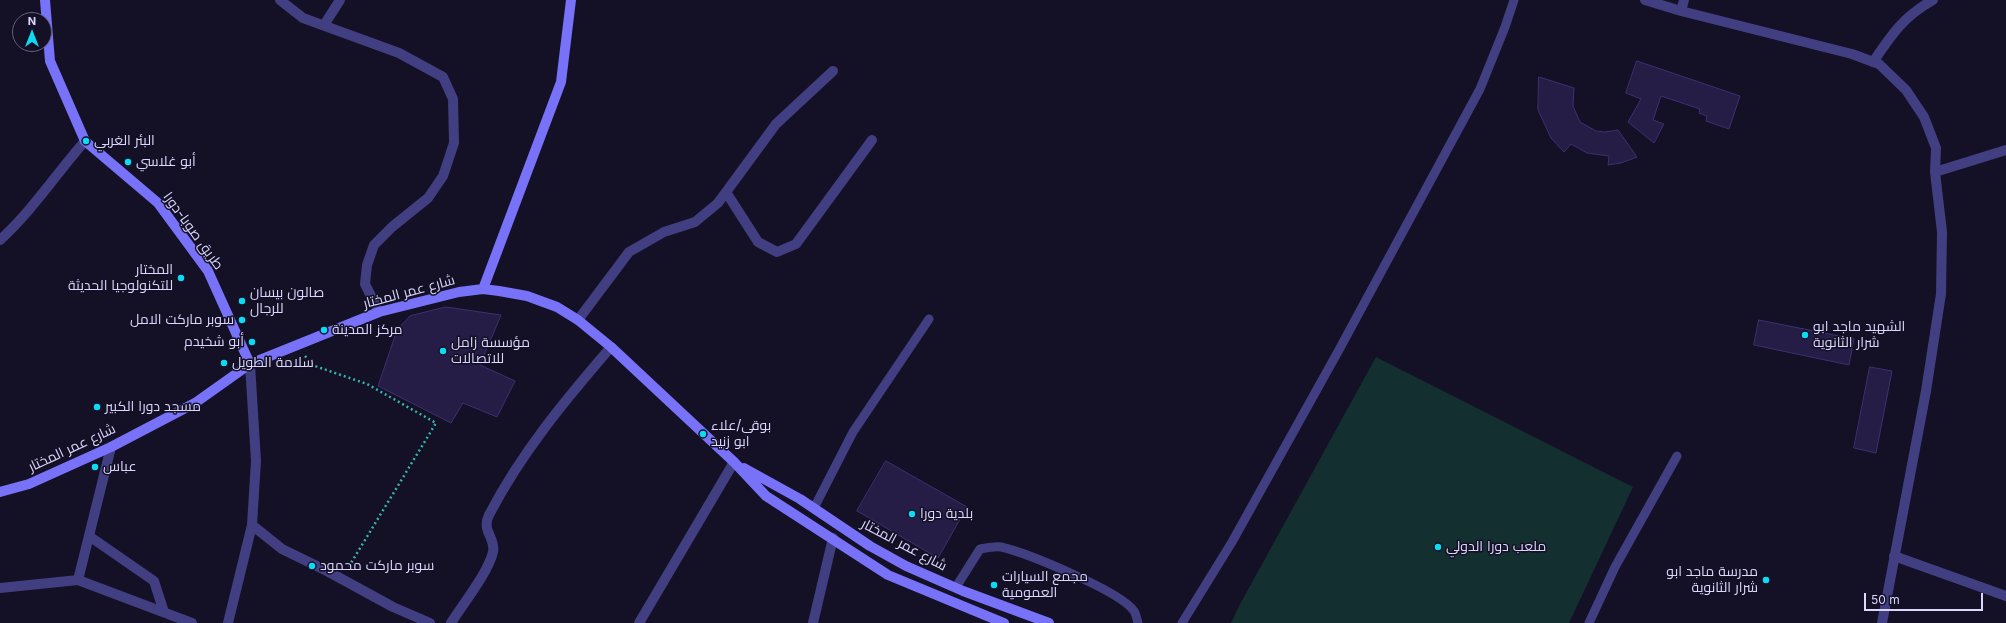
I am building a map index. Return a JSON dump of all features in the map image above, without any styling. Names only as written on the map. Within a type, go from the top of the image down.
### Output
[{"type":"main road","name":"طريق صوبا-دورا","points":[[45,0],[50,61],[85,141],[158,204],[208,271],[250,364]]},
{"type":"main road","points":[[483,289],[562,82],[571,0]]},
{"type":"main road","name":"شارع عمر المختار","points":[[0,492],[29,484],[111,447],[195,403],[250,364],[379,312],[459,292],[483,289],[528,296],[557,307],[578,320],[610,347],[734,462],[766,496],[888,575],[1004,623]]},
{"type":"main road","name":"شارع عمر المختار","points":[[734,462],[814,508],[870,546],[906,566],[956,588],[1049,623]]},
{"type":"street","points":[[280,0],[303,18],[400,52],[443,77],[454,99],[454,143],[443,176],[428,198],[392,227],[374,245],[367,265],[365,284],[379,312]]},
{"type":"street","points":[[324,25],[340,0]]},
{"type":"street","points":[[1645,0],[1681,11],[1852,54],[1879,64],[1906,90],[1924,117],[1936,148],[1935,172],[1942,232],[1941,294],[1926,391],[1882,623]]},
{"type":"street","points":[[1681,11],[1684,0]]},
{"type":"street","points":[[1873,62],[1892,34],[1915,10],[1933,0]]},
{"type":"street","points":[[578,320],[629,252],[664,232],[695,222],[718,203],[776,124],[833,71]]},
{"type":"street","points":[[726,192],[758,242],[777,252],[796,244],[872,140]]},
{"type":"street","points":[[0,240],[21,221],[56,173],[85,141]]},
{"type":"street","points":[[1935,172],[2006,150]]},
{"type":"street","points":[[451,623],[478,581],[492,554],[493,545],[486,527],[489,515],[511,477],[545,427],[610,347]]},
{"type":"street","points":[[228,623],[252,526],[256,461],[250,364]]},
{"type":"street","points":[[78,580],[111,447]]},
{"type":"street","points":[[638,623],[734,462]]},
{"type":"street","points":[[252,526],[282,549],[393,607],[430,623]]},
{"type":"street","points":[[89,536],[154,581],[164,612]]},
{"type":"street","points":[[813,623],[833,538]]},
{"type":"street","points":[[1894,556],[2006,596]]},
{"type":"street","points":[[0,588],[78,580],[192,623]]},
{"type":"lane","points":[[1182,623],[1243,522],[1340,348],[1480,89],[1505,27],[1514,0]]},
{"type":"lane","points":[[814,508],[853,432],[929,319]]},
{"type":"lane","points":[[1589,623],[1615,567],[1677,456]]},
{"type":"lane","points":[[956,588],[980,549],[1000,547],[1039,559],[1096,585],[1124,602],[1134,612],[1138,623]]},
{"type":"path","points":[[297,346],[312,365],[367,384],[436,423],[341,579]]},
{"type":"green space","name":"ملعب دورا الدولي","points":[[1376,357],[1633,487],[1569,623],[1231,623]]},
{"type":"building","points":[[1637,61],[1740,96],[1729,129],[1706,121],[1707,116],[1699,113],[1700,109],[1661,96],[1653,120],[1664,124],[1654,143],[1628,122],[1641,99],[1626,93]]},
{"type":"building","points":[[1539,77],[1574,88],[1573,106],[1580,122],[1596,131],[1605,132],[1618,130],[1637,157],[1621,163],[1608,165],[1609,156],[1587,153],[1571,144],[1564,152],[1551,138],[1538,110]]},
{"type":"building","points":[[446,307],[501,315],[480,365],[515,381],[497,417],[463,403],[451,423],[378,386],[397,330],[410,316]]},
{"type":"building","points":[[1759,320],[1854,339],[1849,365],[1754,345]]},
{"type":"building","points":[[1870,367],[1892,371],[1876,453],[1854,448]]},
{"type":"building","points":[[886,461],[967,507],[938,558],[857,511]]},
{"type":"place","name":"البئر الغربي","points":[[86,141]]},
{"type":"place","name":"أبو غلاسي","points":[[128,162]]},
{"type":"place","name":"المختار للتكنولوجيا الحديثة","points":[[181,278]]},
{"type":"place","name":"صالون بيسان للرجال","points":[[242,301]]},
{"type":"place","name":"سوبر ماركت الامل","points":[[242,320]]},
{"type":"place","name":"مركز المدينة","points":[[324,330]]},
{"type":"place","name":"الشهيد ماجد ابو شرار الثانوية","points":[[1805,335]]},
{"type":"place","name":"أبو شخيدم","points":[[252,342]]},
{"type":"place","name":"مؤسسة زامل للاتصالات","points":[[443,351]]},
{"type":"place","name":"سلامة الطويل","points":[[224,363]]},
{"type":"place","name":"مسجد دورا الكبير","points":[[97,407]]},
{"type":"place","name":"بوقي/علاء ابو زنيد","points":[[703,434]]},
{"type":"place","name":"عباس","points":[[95,467]]},
{"type":"place","name":"بلدية دورا","points":[[912,514]]},
{"type":"place","name":"ملعب دورا الدولي","points":[[1438,547]]},
{"type":"place","name":"سوبر ماركت محمود","points":[[312,566]]},
{"type":"place","name":"مدرسة ماجد ابو شرار الثانوية","points":[[1766,580]]},
{"type":"place","name":"مجمع السيارات العمومية","points":[[994,585]]}]
